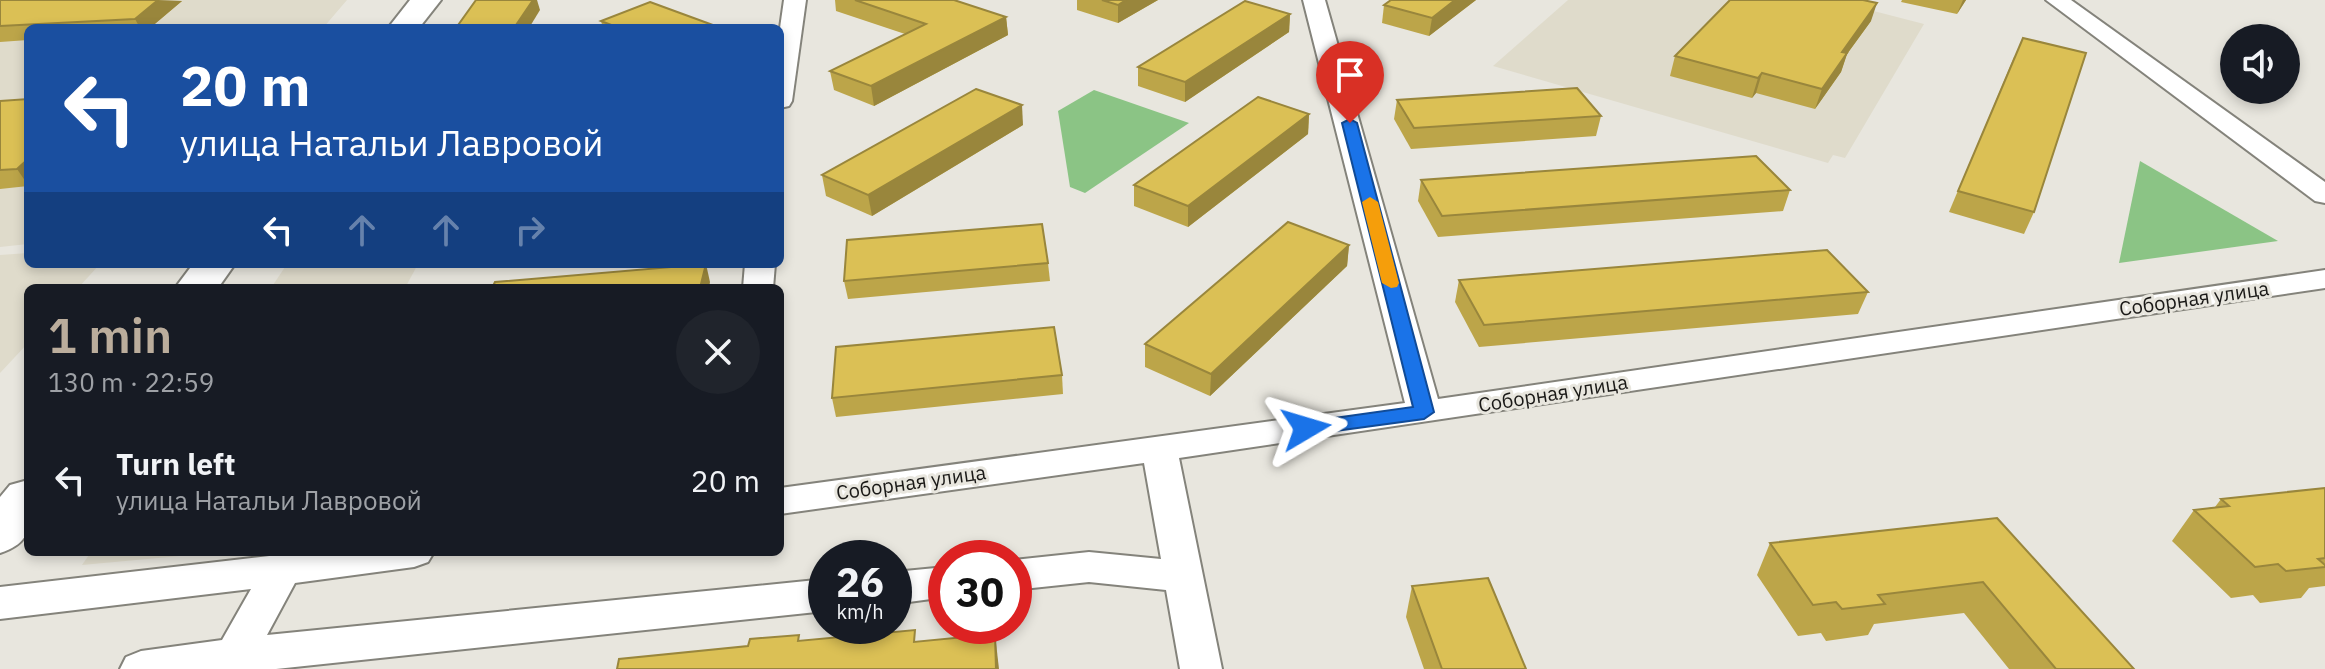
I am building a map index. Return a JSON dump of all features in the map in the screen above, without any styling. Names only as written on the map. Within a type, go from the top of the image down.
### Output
[{"type":"main road","points":[[406,24],[426,0]]},
{"type":"main road","points":[[199,284],[212,268]]},
{"type":"main road","points":[[0,533],[24,503]]},
{"type":"street","points":[[784,74],[795,0]]},
{"type":"street","points":[[1314,0],[1424,412]]},
{"type":"street","points":[[2057,0],[2325,195]]},
{"type":"street","name":"Соборная улица","points":[[784,500],[1424,412],[2325,279]]},
{"type":"street","points":[[1159,447],[1201,669]]},
{"type":"street","points":[[0,603],[385,556]]},
{"type":"street","points":[[1032,573],[1089,567],[1184,577]]},
{"type":"street","points":[[235,656],[282,570]]},
{"type":"street","points":[[141,669],[235,656],[808,597]]},
{"type":"shaded area","points":[[0,0],[347,0],[326,24],[24,24],[24,244],[0,247]]},
{"type":"shaded area","points":[[1568,0],[1851,0],[1862,8],[1924,24],[1845,158],[1833,155],[1828,163],[1493,66]]},
{"type":"shaded area","points":[[24,253],[24,268],[96,268],[82,284],[24,284],[24,347],[0,373],[0,255]]},
{"type":"shaded area","points":[[284,268],[416,268],[407,284],[274,284]]},
{"type":"shaded area","points":[[88,556],[180,556],[82,565]]},
{"type":"green space","points":[[1094,90],[1189,123],[1085,193],[1070,187],[1058,111]]},
{"type":"green space","points":[[2140,161],[2278,241],[2119,263]]},
{"type":"building","points":[[0,0],[158,0],[135,19],[0,26]]},
{"type":"building","points":[[476,0],[533,0],[517,24],[459,24]]},
{"type":"building","points":[[855,0],[954,0],[1006,17],[871,86],[830,71],[926,24]]},
{"type":"building","points":[[1102,0],[1126,0],[1118,5]]},
{"type":"building","points":[[1391,0],[1455,0],[1432,18],[1384,5]]},
{"type":"building","points":[[1730,0],[1863,0],[1877,3],[1842,52],[1847,53],[1822,89],[1762,73],[1758,78],[1675,56]]},
{"type":"building","points":[[1245,1],[1290,14],[1185,82],[1138,67]]},
{"type":"building","points":[[650,2],[710,24],[609,24],[601,21]]},
{"type":"building","points":[[2023,38],[2086,53],[2034,212],[1958,191]]},
{"type":"building","points":[[1577,88],[1601,116],[1414,128],[1397,100]]},
{"type":"building","points":[[976,89],[1022,105],[868,195],[822,175]]},
{"type":"building","points":[[1258,97],[1309,114],[1188,206],[1134,185]]},
{"type":"building","points":[[24,99],[24,163],[17,169],[0,170],[0,101]]},
{"type":"building","points":[[1756,156],[1790,190],[1442,216],[1421,180]]},
{"type":"building","points":[[1288,222],[1349,245],[1211,374],[1145,344]]},
{"type":"building","points":[[1042,224],[1048,263],[844,281],[847,240]]},
{"type":"building","points":[[1827,250],[1868,292],[1484,325],[1459,280]]},
{"type":"building","points":[[659,268],[705,268],[701,284],[495,282]]},
{"type":"building","points":[[1054,327],[1062,375],[832,398],[836,347]]},
{"type":"building","points":[[2325,488],[2325,558],[2318,559],[2325,567],[2286,571],[2278,564],[2255,567],[2194,510],[2229,506],[2221,499]]},
{"type":"building","points":[[1997,518],[2134,669],[2056,669],[1983,582],[1878,595],[1885,604],[1842,609],[1836,602],[1813,605],[1770,543]]},
{"type":"building","points":[[1488,578],[1526,669],[1442,669],[1412,586]]},
{"type":"building","points":[[912,630],[915,630],[914,642],[995,644],[996,669],[617,669],[619,659],[748,646],[750,639],[799,635],[798,641],[808,640],[808,644],[912,644]]},
{"type":"slow traffic","points":[[1370,202],[1391,283]]},
{"type":"route","points":[[1306,428],[1424,412],[1350,123]]}]
